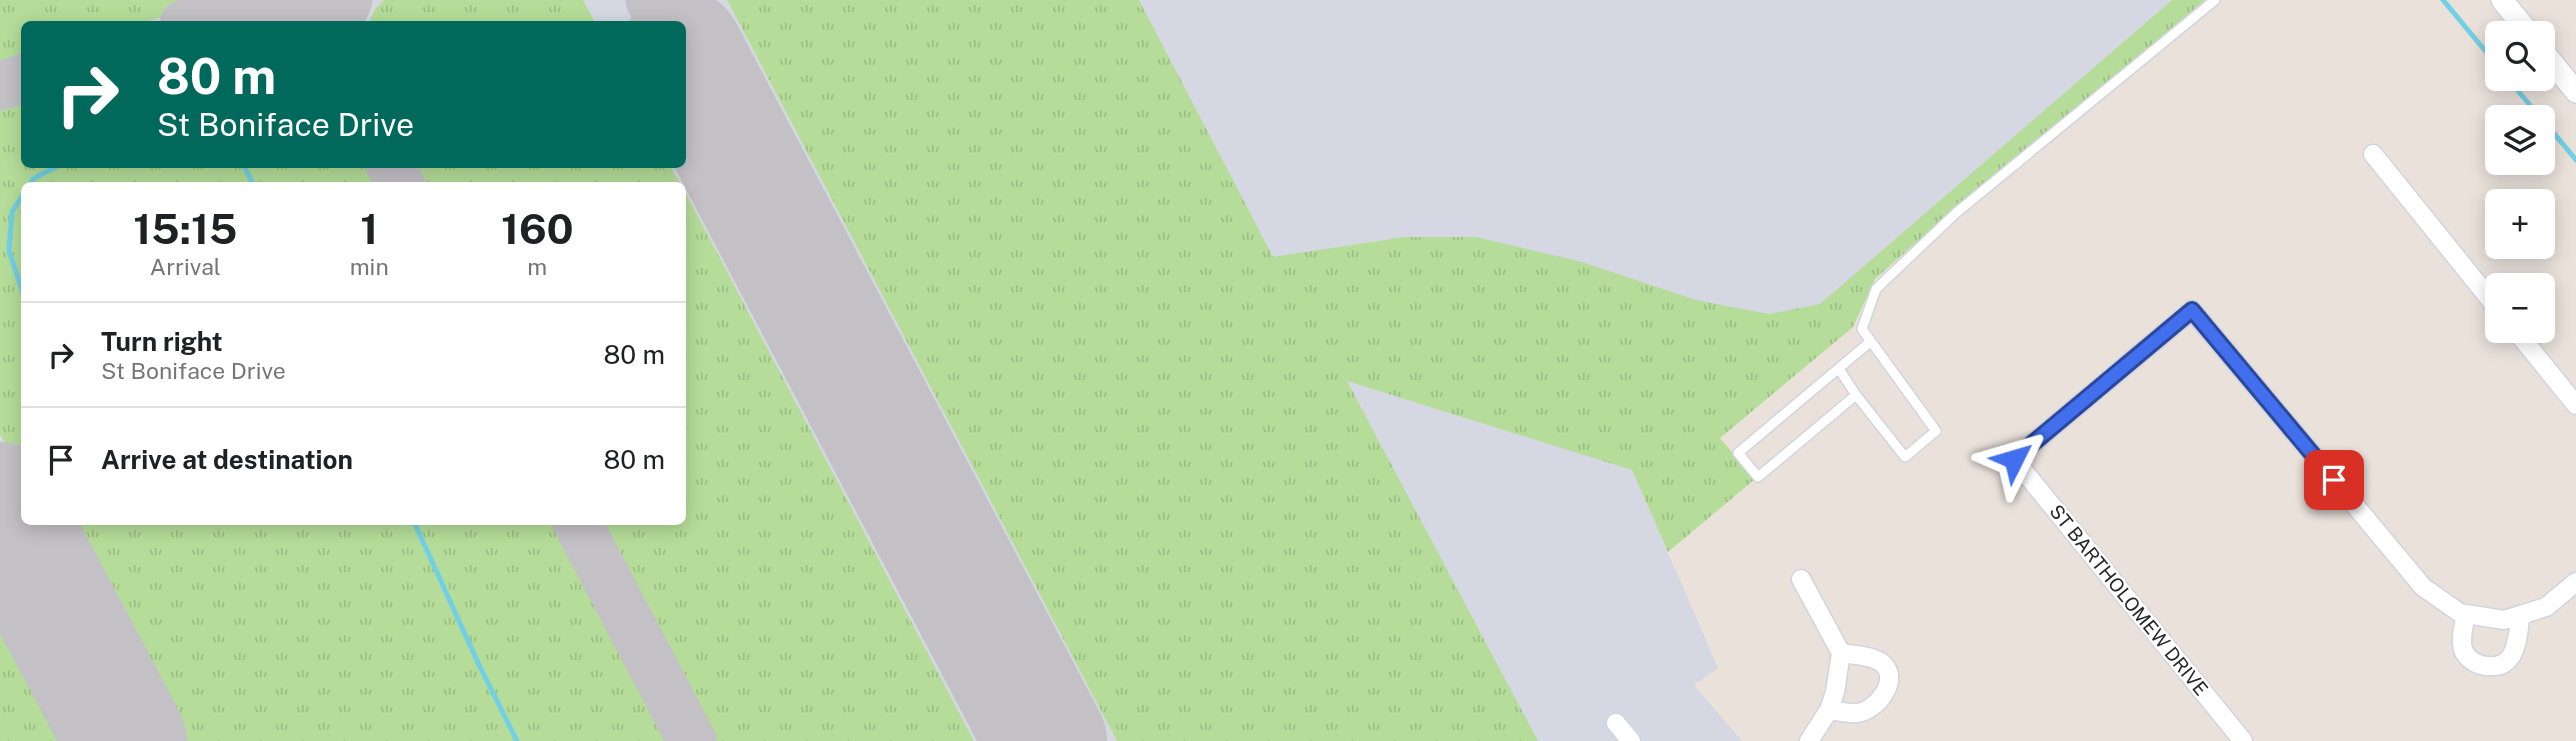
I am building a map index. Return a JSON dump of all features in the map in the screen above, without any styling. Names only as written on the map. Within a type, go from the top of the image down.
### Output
[{"type":"street","points":[[2502,0],[2519,21]]},
{"type":"street","points":[[2555,66],[2576,92]]},
{"type":"street","points":[[2373,154],[2485,293]]},
{"type":"street","name":"ST BARTHOLOMEW DRIVE","points":[[2244,741],[2014,459],[2192,310],[2423,587],[2460,613],[2466,614]]},
{"type":"street","points":[[2526,343],[2576,405]]},
{"type":"street","points":[[1801,579],[1841,653],[1835,692],[1829,710],[1809,741]]},
{"type":"street","points":[[2520,615],[2518,642],[2504,664],[2491,667],[2474,663],[2464,652],[2462,640],[2466,614],[2504,620],[2520,615],[2546,607],[2576,582]]},
{"type":"street","points":[[1829,710],[1856,713],[1872,707],[1882,698],[1889,684],[1889,674],[1885,666],[1876,659],[1841,653]]},
{"type":"street","points":[[1616,723],[1631,741]]},
{"type":"lane","points":[[1839,369],[1905,457],[1936,431],[1862,329],[1876,289],[1956,214],[2215,0]]},
{"type":"lane","points":[[1856,395],[1758,477],[1738,453],[1870,342]]},
{"type":"shaded area","points":[[0,0],[2196,0],[1632,470],[1718,668],[1694,685],[1742,741],[0,741]]},
{"type":"green space","points":[[0,0],[215,0],[149,21],[21,21],[21,63],[0,70]]},
{"type":"green space","points":[[384,0],[583,0],[594,21],[369,21],[375,9]]},
{"type":"green space","points":[[727,0],[1139,0],[1273,257],[1404,237],[1476,237],[1582,262],[1696,300],[1769,314],[1820,304],[2172,0],[2205,0],[1875,279],[1853,327],[1720,438],[1755,479],[1668,552],[1632,470],[1347,381],[1538,741],[1117,741]]},
{"type":"green space","points":[[249,19],[275,21],[242,21]]},
{"type":"green space","points":[[21,94],[21,168],[366,168],[373,182],[21,182],[21,475],[0,434],[0,101]]},
{"type":"green space","points":[[414,168],[672,168],[679,182],[421,182]]},
{"type":"green space","points":[[686,194],[974,741],[716,741],[602,525],[686,525]]},
{"type":"green space","points":[[48,525],[555,525],[667,741],[161,741]]},
{"type":"green space","points":[[0,568],[91,741],[0,741]]},
{"type":"waterway","points":[[2443,0],[2485,51]]},
{"type":"waterway","points":[[2518,91],[2530,105]]},
{"type":"waterway","points":[[2555,135],[2576,160]]},
{"type":"waterway","points":[[31,182],[54,168]]},
{"type":"waterway","points":[[245,168],[252,182]]},
{"type":"waterway","points":[[21,198],[12,212],[9,251],[21,287]]},
{"type":"waterway","points":[[415,525],[517,741]]},
{"type":"taxiway","points":[[193,21],[258,0]]},
{"type":"taxiway","points":[[338,21],[348,0]]},
{"type":"taxiway","points":[[650,0],[655,9]]},
{"type":"taxiway","points":[[244,5],[280,6],[307,21]]},
{"type":"taxiway","points":[[0,86],[21,79]]},
{"type":"taxiway","points":[[392,168],[399,182]]},
{"type":"taxiway","points":[[579,525],[692,741]]},
{"type":"taxiway","points":[[1014,692],[1039,741]]},
{"type":"runway","points":[[686,59],[1046,741]]},
{"type":"runway","points":[[0,503],[126,741]]},
{"type":"route","points":[[2014,459],[2192,310],[2334,480]]}]
